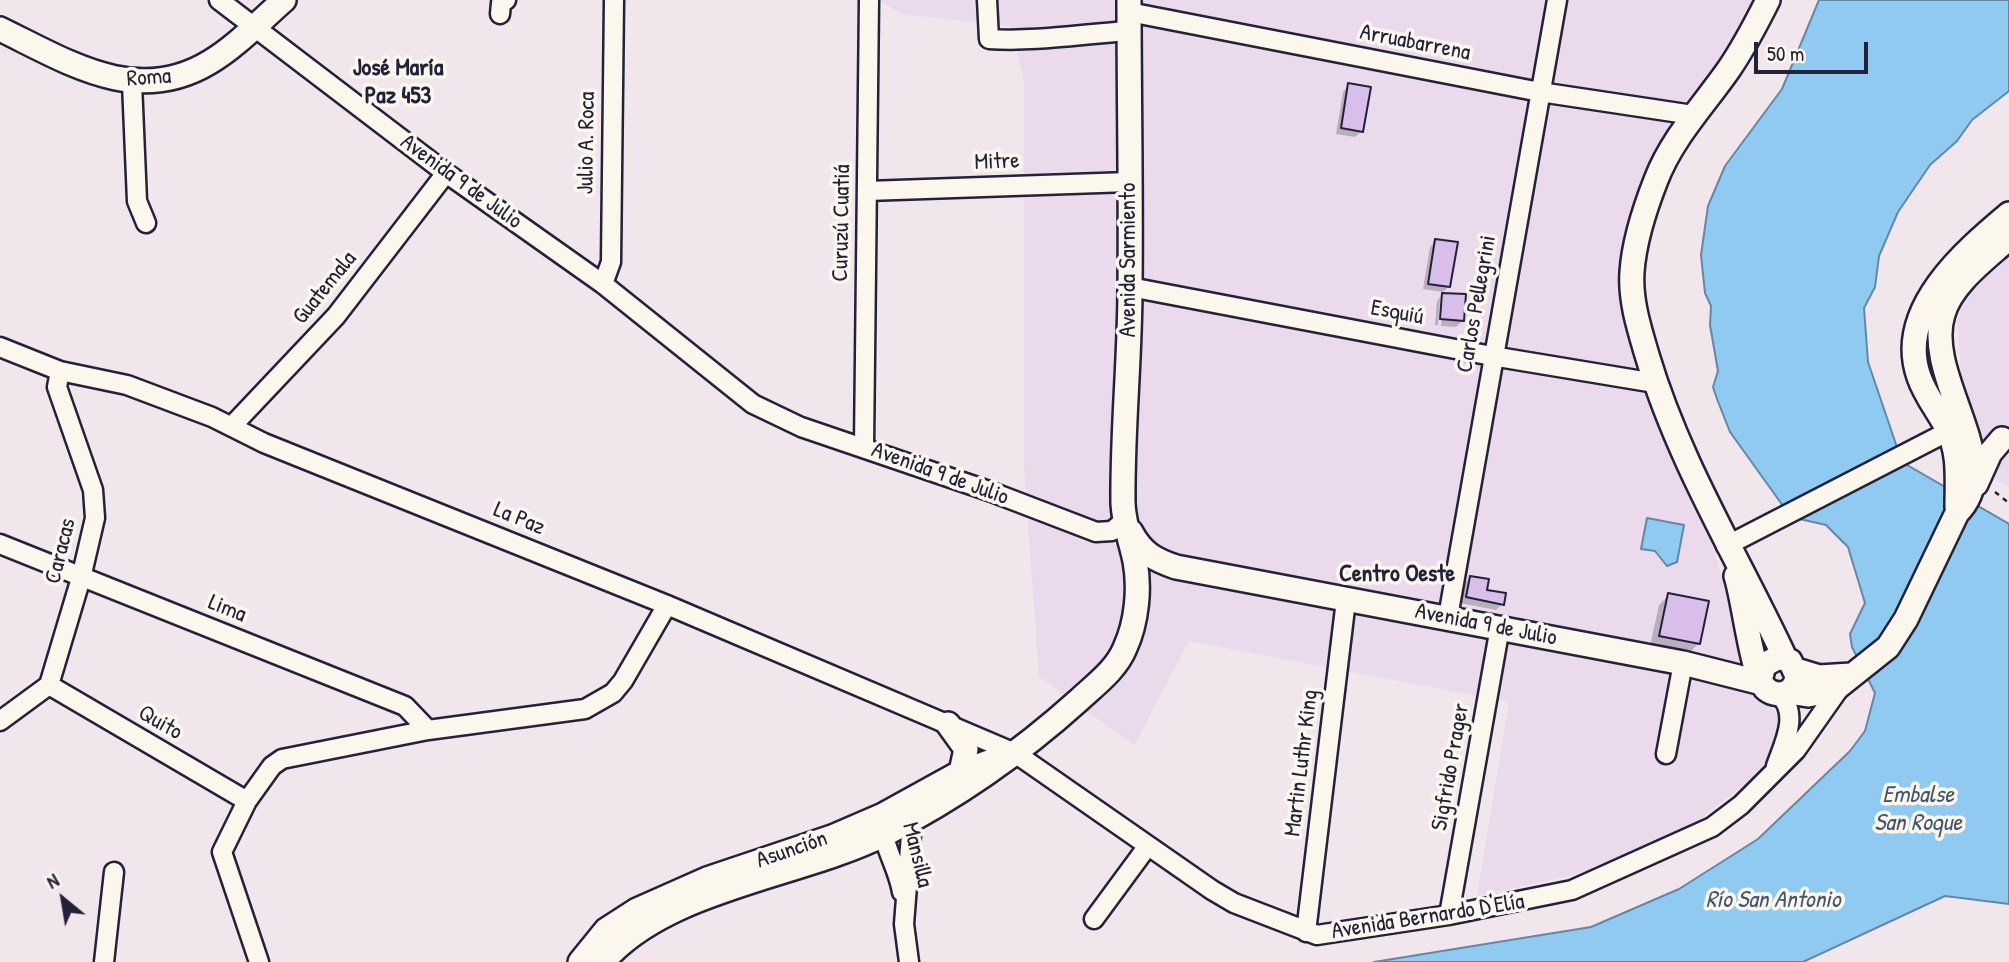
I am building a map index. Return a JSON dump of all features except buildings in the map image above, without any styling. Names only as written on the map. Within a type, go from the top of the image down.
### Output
[{"type":"main road","name":"Roma","points":[[0,29],[93,73],[132,83],[159,82],[184,75],[210,62],[284,0]]},
{"type":"main road","points":[[1768,0],[1743,48],[1693,115],[1656,180],[1634,259],[1632,284],[1636,315],[1655,383],[1697,487],[1785,681]]},
{"type":"main road","name":"Avenida Sarmiento","points":[[1125,520],[1130,287],[1129,14]]},
{"type":"main road","points":[[1962,508],[1949,430],[1924,387],[1916,366],[1918,331],[1925,307],[1952,265],[2009,214]]},
{"type":"main road","points":[[1962,508],[1974,476],[1970,444],[1944,369],[1940,327],[1943,313],[1960,285],[2009,238]]},
{"type":"main road","points":[[1949,430],[1970,444],[1983,445],[2006,438]]},
{"type":"main road","points":[[1962,508],[1990,453],[2006,438]]},
{"type":"main road","name":"Avenida 9 de Julio","points":[[1125,520],[1144,552],[1156,561],[1177,567],[1785,681],[1828,692],[1879,656],[1895,637],[1962,508]]},
{"type":"main road","name":"Asunción","points":[[580,962],[606,930],[637,910],[706,879],[893,820],[970,788],[1040,735],[1118,661],[1131,631],[1138,594],[1136,570],[1125,520]]},
{"type":"main road","points":[[1138,594],[1153,574],[1177,567]]},
{"type":"main road","points":[[948,724],[966,749],[961,772]]},
{"type":"main road","name":"Asunción","points":[[603,962],[624,940],[661,919],[735,888],[826,859],[893,820],[961,772],[1015,753]]},
{"type":"street","name":"Avenida 9 de Julio","points":[[219,0],[446,173],[603,284],[753,404],[801,427],[864,446],[1096,532],[1112,531],[1125,520]]},
{"type":"street","name":"Julio A. Roca","points":[[603,284],[611,262],[614,0]]},
{"type":"street","name":"Curuzú Cuatiá","points":[[864,446],[869,0]]},
{"type":"street","name":"Arruabarrena","points":[[987,0],[989,39],[1032,41],[1084,33],[1129,14],[1540,92],[1693,115]]},
{"type":"street","name":"Carlos Pellegrini","points":[[1448,617],[1492,356],[1558,0]]},
{"type":"street","points":[[132,83],[137,201],[146,223]]},
{"type":"street","name":"Guatemala","points":[[232,426],[336,316],[446,173]]},
{"type":"street","name":"Mitre","points":[[867,191],[1129,182]]},
{"type":"street","name":"Esquiú","points":[[1130,287],[1492,356],[1655,383]]},
{"type":"street","name":"La Paz","points":[[0,348],[60,371],[127,385],[232,426],[264,443],[667,605],[1015,753]]},
{"type":"street","name":"Caracas","points":[[49,685],[81,578],[96,505],[57,387],[60,371]]},
{"type":"street","points":[[1726,546],[1949,430]]},
{"type":"street","name":"Lima","points":[[0,544],[405,706],[428,730]]},
{"type":"street","name":"Martin Luthr King","points":[[1306,932],[1346,600]]},
{"type":"street","points":[[259,962],[222,852],[247,801],[272,766],[282,759],[428,730],[572,712],[592,705],[613,693],[624,681],[667,605]]},
{"type":"street","name":"Sigfrido Prager","points":[[1449,915],[1500,627]]},
{"type":"street","points":[[1666,754],[1683,663]]},
{"type":"street","name":"Avenida Bernardo D'Elía","points":[[1015,753],[1147,847],[1234,903],[1306,932],[1332,935],[1572,890],[1683,842],[1712,827],[1774,772],[1811,730],[1828,701],[1847,680]]},
{"type":"street","points":[[1785,681],[1812,707],[1811,730]]},
{"type":"street","points":[[1774,772],[1789,724],[1785,681]]},
{"type":"street","points":[[0,722],[49,685]]},
{"type":"street","name":"Quito","points":[[49,685],[247,801]]},
{"type":"street","name":"Mansilla","points":[[893,820],[897,868],[905,906],[909,962]]},
{"type":"street","name":"Mansilla","points":[[893,820],[912,851],[905,906]]},
{"type":"street","points":[[1094,919],[1147,847]]},
{"type":"street","points":[[104,962],[114,872]]},
{"type":"shaded area","points":[[879,0],[1758,0],[1711,77],[1663,139],[1617,277],[1636,366],[1709,532],[1746,662],[1779,717],[1767,761],[1747,782],[1685,831],[1573,875],[1477,896],[1509,702],[1189,641],[1134,745],[1039,677],[1024,467],[1024,81],[1011,26],[901,14]]},
{"type":"shaded area","points":[[2009,255],[2009,487],[1996,479],[1961,373],[1957,321],[1967,293]]},
{"type":"water","name":"Embalse San Roque","points":[[1819,0],[2009,0],[2009,91],[1972,120],[1957,141],[1930,165],[1898,212],[1879,256],[1875,287],[1864,308],[1868,362],[1902,462],[2009,524],[2009,904],[1945,896],[1803,962],[1374,962],[1591,927],[1679,889],[1758,839],[1850,751],[1865,731],[1875,693],[1852,647],[1850,634],[1865,603],[1848,547],[1826,525],[1791,517],[1730,432],[1713,387],[1718,371],[1710,325],[1711,306],[1705,293],[1701,255],[1708,206],[1725,166],[1782,89]]},
{"type":"water","points":[[1647,518],[1684,525],[1677,562],[1667,566],[1655,551],[1641,549]]},
{"type":"district","name":"José María Paz 453","points":[[398,83]]},
{"type":"district","name":"Centro Oeste","points":[[1397,575]]},
{"type":"water label","name":"Río San Antonio","points":[[1773,901]]}]
